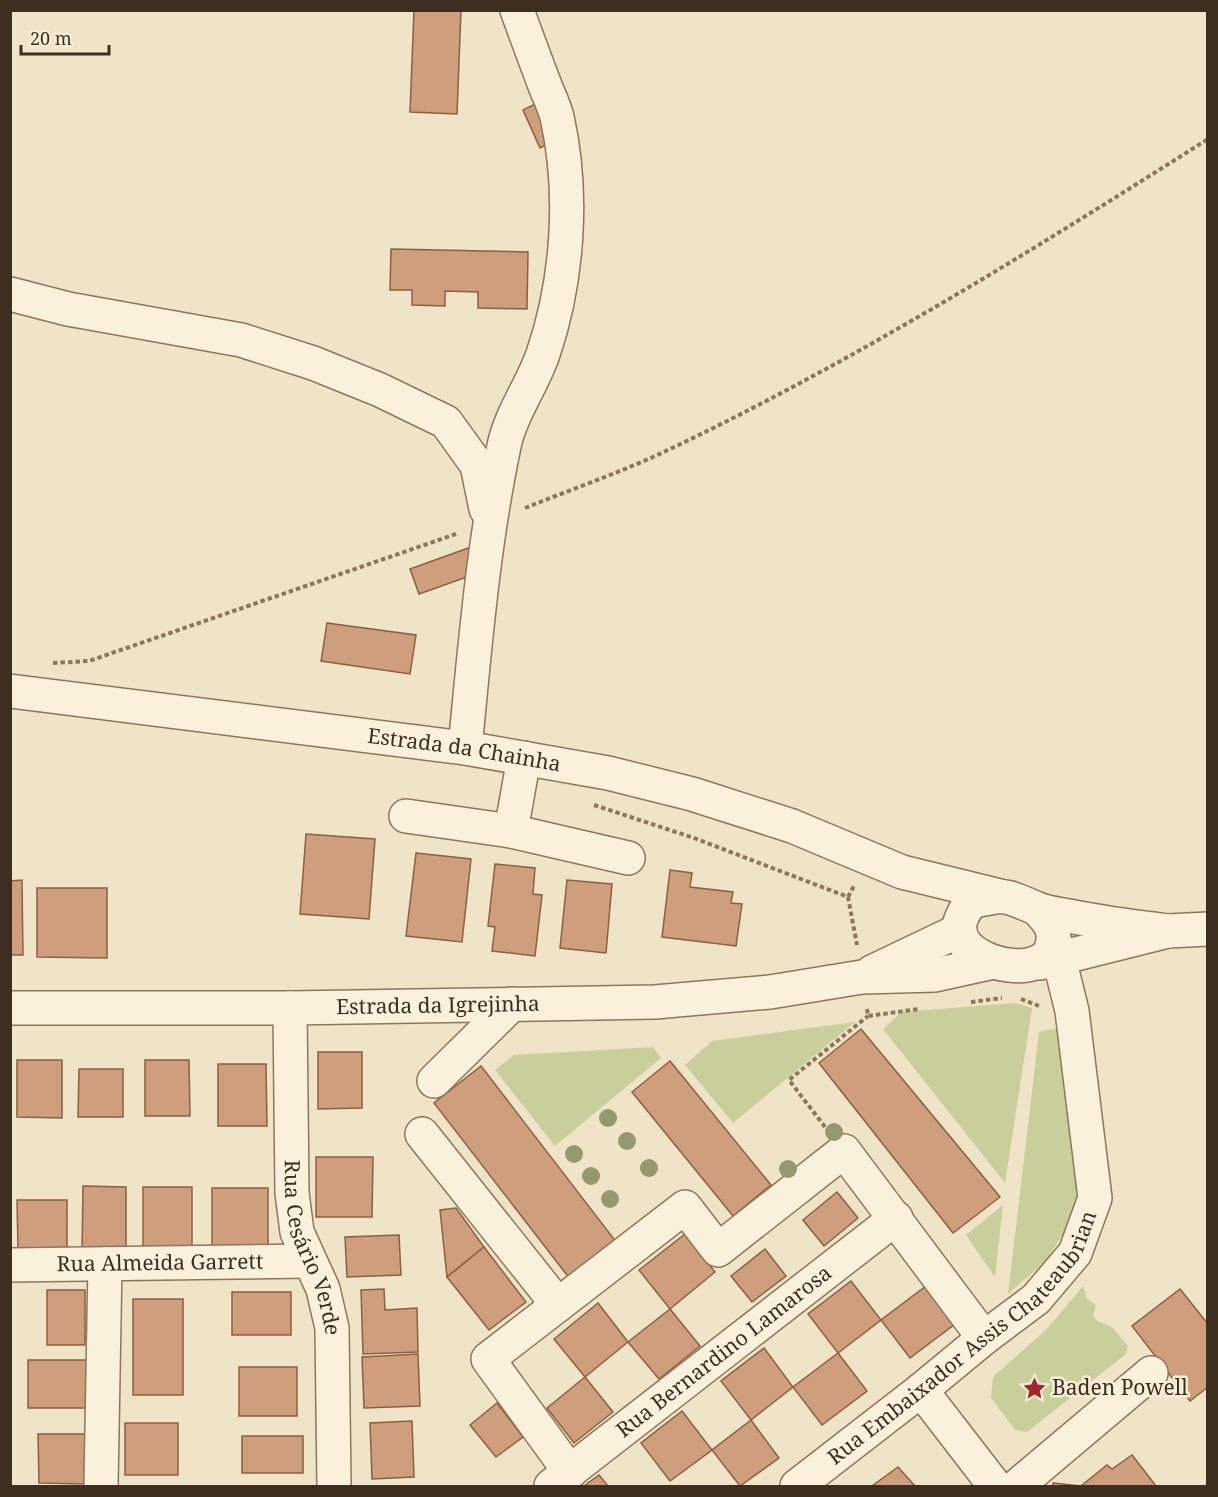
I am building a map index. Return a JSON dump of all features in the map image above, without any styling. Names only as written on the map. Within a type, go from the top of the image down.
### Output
[{"type":"street","points":[[465,747],[489,522],[505,443],[518,405],[542,356],[559,298],[566,230],[564,171],[556,116],[517,10]]},
{"type":"street","points":[[10,294],[68,309],[241,340],[313,363],[380,390],[446,422],[477,465],[489,522]]},
{"type":"street","name":"Estrada da Chainha","points":[[10,691],[465,747],[608,773],[692,794],[792,826],[902,872]]},
{"type":"street","points":[[511,831],[524,758]]},
{"type":"street","points":[[406,816],[511,831],[628,858]]},
{"type":"street","points":[[902,872],[1020,900],[1038,910],[1052,924],[1049,953]]},
{"type":"street","points":[[902,872],[939,897],[960,926],[974,952],[1006,966],[1023,967],[1049,953],[1168,931],[1208,929]]},
{"type":"street","points":[[862,976],[960,926],[964,911],[972,902],[999,896]]},
{"type":"street","points":[[1038,910],[1096,922],[1168,931]]},
{"type":"street","name":"Rua Embaixador Assis Chateaubrian","points":[[797,1486],[1036,1299],[1075,1253],[1095,1198],[1072,1011],[1049,953]]},
{"type":"street","points":[[862,976],[935,975],[994,962]]},
{"type":"street","name":"Estrada da Igrejinha","points":[[10,1008],[290,1008],[655,1002],[770,992],[862,976]]},
{"type":"street","points":[[434,1081],[512,1004]]},
{"type":"street","name":"Rua Cesário Verde","points":[[290,1008],[292,1193],[297,1232],[323,1289],[332,1328],[334,1486]]},
{"type":"street","points":[[422,1134],[558,1305]]},
{"type":"street","points":[[561,1479],[488,1359],[685,1207],[718,1250],[844,1151],[984,1338]]},
{"type":"street","name":"Rua Bernardino Lamarosa","points":[[561,1479],[896,1218]]},
{"type":"street","name":"Rua Almeida Garrett","points":[[10,1265],[309,1261]]},
{"type":"street","points":[[101,1486],[105,1264]]},
{"type":"street","points":[[1017,1486],[1151,1373]]},
{"type":"street","points":[[921,1390],[995,1486]]},
{"type":"path","points":[[89,661],[489,522],[667,451],[809,378],[1042,245],[1208,139]]},
{"type":"path","points":[[844,1151],[789,1080],[868,1016]]},
{"type":"green space","points":[[1016,1003],[1032,1008],[1005,1183],[883,1029],[901,1012]]},
{"type":"green space","points":[[855,1022],[733,1123],[685,1065],[712,1041]]},
{"type":"green space","points":[[1058,1028],[1078,1189],[1070,1223],[1046,1261],[1008,1294],[1039,1032]]},
{"type":"green space","points":[[653,1047],[661,1058],[555,1146],[495,1070],[514,1055]]},
{"type":"green space","points":[[1003,1205],[995,1277],[966,1235]]},
{"type":"green space","points":[[1083,1286],[1087,1299],[1096,1305],[1093,1316],[1098,1321],[1112,1327],[1128,1346],[1126,1354],[1027,1432],[1015,1430],[991,1398],[993,1377],[1047,1329]]},
{"type":"building","points":[[414,10],[461,10],[457,114],[410,112]]},
{"type":"building","points":[[535,104],[552,142],[540,148],[523,110]]},
{"type":"building","points":[[391,249],[528,252],[527,309],[478,308],[478,292],[445,291],[445,306],[412,305],[412,290],[390,290]]},
{"type":"building","points":[[474,546],[467,577],[419,594],[410,569]]},
{"type":"building","points":[[327,623],[416,635],[410,674],[321,661]]},
{"type":"building","points":[[306,834],[375,839],[369,919],[300,914]]},
{"type":"building","points":[[416,853],[471,859],[462,942],[406,936]]},
{"type":"building","points":[[495,864],[535,868],[533,894],[542,895],[535,956],[492,951],[495,927],[488,926]]},
{"type":"building","points":[[670,870],[692,873],[690,887],[733,892],[731,903],[742,904],[736,946],[662,937]]},
{"type":"building","points":[[22,880],[23,955],[10,955],[10,881]]},
{"type":"building","points":[[567,880],[612,884],[606,953],[560,948]]},
{"type":"building","points":[[37,888],[107,888],[107,958],[37,957]]},
{"type":"building","points":[[861,1029],[1000,1197],[953,1233],[819,1063]]},
{"type":"building","points":[[318,1052],[362,1052],[362,1108],[318,1109]]},
{"type":"building","points":[[17,1060],[62,1060],[62,1118],[17,1117]]},
{"type":"building","points":[[145,1060],[189,1060],[190,1116],[145,1116]]},
{"type":"building","points":[[670,1061],[771,1185],[733,1216],[632,1092]]},
{"type":"building","points":[[218,1064],[266,1064],[267,1126],[218,1126]]},
{"type":"building","points":[[481,1066],[617,1243],[570,1279],[434,1103]]},
{"type":"building","points":[[79,1069],[123,1069],[123,1117],[78,1117]]},
{"type":"building","points":[[316,1157],[373,1157],[372,1217],[316,1217]]},
{"type":"building","points":[[83,1186],[126,1187],[126,1251],[82,1251]]},
{"type":"building","points":[[143,1187],[192,1187],[192,1251],[143,1251]]},
{"type":"building","points":[[212,1188],[268,1188],[268,1250],[212,1250]]},
{"type":"building","points":[[837,1192],[858,1218],[824,1246],[803,1220]]},
{"type":"building","points":[[17,1200],[67,1200],[67,1249],[18,1249]]},
{"type":"building","points":[[456,1208],[484,1247],[447,1277],[440,1210]]},
{"type":"building","points":[[685,1234],[715,1272],[670,1309],[639,1270]]},
{"type":"building","points":[[399,1235],[401,1275],[347,1277],[345,1237]]},
{"type":"building","points":[[484,1247],[526,1302],[489,1330],[447,1277]]},
{"type":"building","points":[[765,1249],[786,1276],[752,1302],[731,1276]]},
{"type":"building","points":[[851,1281],[881,1320],[838,1353],[808,1314]]},
{"type":"building","points":[[926,1286],[955,1324],[910,1358],[881,1320]]},
{"type":"building","points":[[384,1289],[385,1310],[417,1308],[418,1352],[363,1354],[361,1290]]},
{"type":"building","points":[[1180,1289],[1208,1324],[1208,1387],[1190,1401],[1132,1326]]},
{"type":"building","points":[[47,1290],[85,1290],[85,1345],[47,1345]]},
{"type":"building","points":[[232,1292],[291,1292],[291,1335],[232,1335]]},
{"type":"building","points":[[133,1299],[183,1299],[183,1395],[133,1395]]},
{"type":"building","points":[[598,1303],[628,1342],[585,1377],[554,1339]]},
{"type":"building","points":[[670,1309],[700,1346],[659,1379],[628,1342]]},
{"type":"building","points":[[764,1348],[793,1387],[751,1420],[721,1381]]},
{"type":"building","points":[[838,1353],[867,1391],[822,1425],[793,1387]]},
{"type":"building","points":[[418,1354],[420,1406],[364,1408],[362,1357]]},
{"type":"building","points":[[28,1360],[89,1360],[88,1408],[28,1408]]},
{"type":"building","points":[[239,1367],[297,1367],[297,1416],[239,1416]]},
{"type":"building","points":[[585,1377],[613,1412],[574,1443],[547,1408]]},
{"type":"building","points":[[497,1403],[523,1437],[496,1457],[470,1425]]},
{"type":"building","points":[[682,1411],[712,1450],[670,1481],[641,1443]]},
{"type":"building","points":[[751,1420],[779,1458],[740,1486],[712,1450]]},
{"type":"building","points":[[412,1421],[414,1477],[372,1479],[370,1423]]},
{"type":"building","points":[[125,1423],[178,1423],[178,1475],[125,1475]]},
{"type":"building","points":[[38,1434],[87,1434],[87,1484],[39,1483]]},
{"type":"building","points":[[242,1436],[303,1436],[303,1473],[242,1473]]},
{"type":"building","points":[[1132,1455],[1156,1486],[1081,1486],[1107,1465],[1112,1469]]},
{"type":"building","points":[[898,1467],[915,1486],[872,1486]]},
{"type":"building","points":[[599,1475],[608,1486],[584,1486]]},
{"type":"building","points":[[1053,1483],[1081,1486],[1052,1486]]},
{"type":"place","name":"Baden Powell","points":[[1034,1388]]}]
